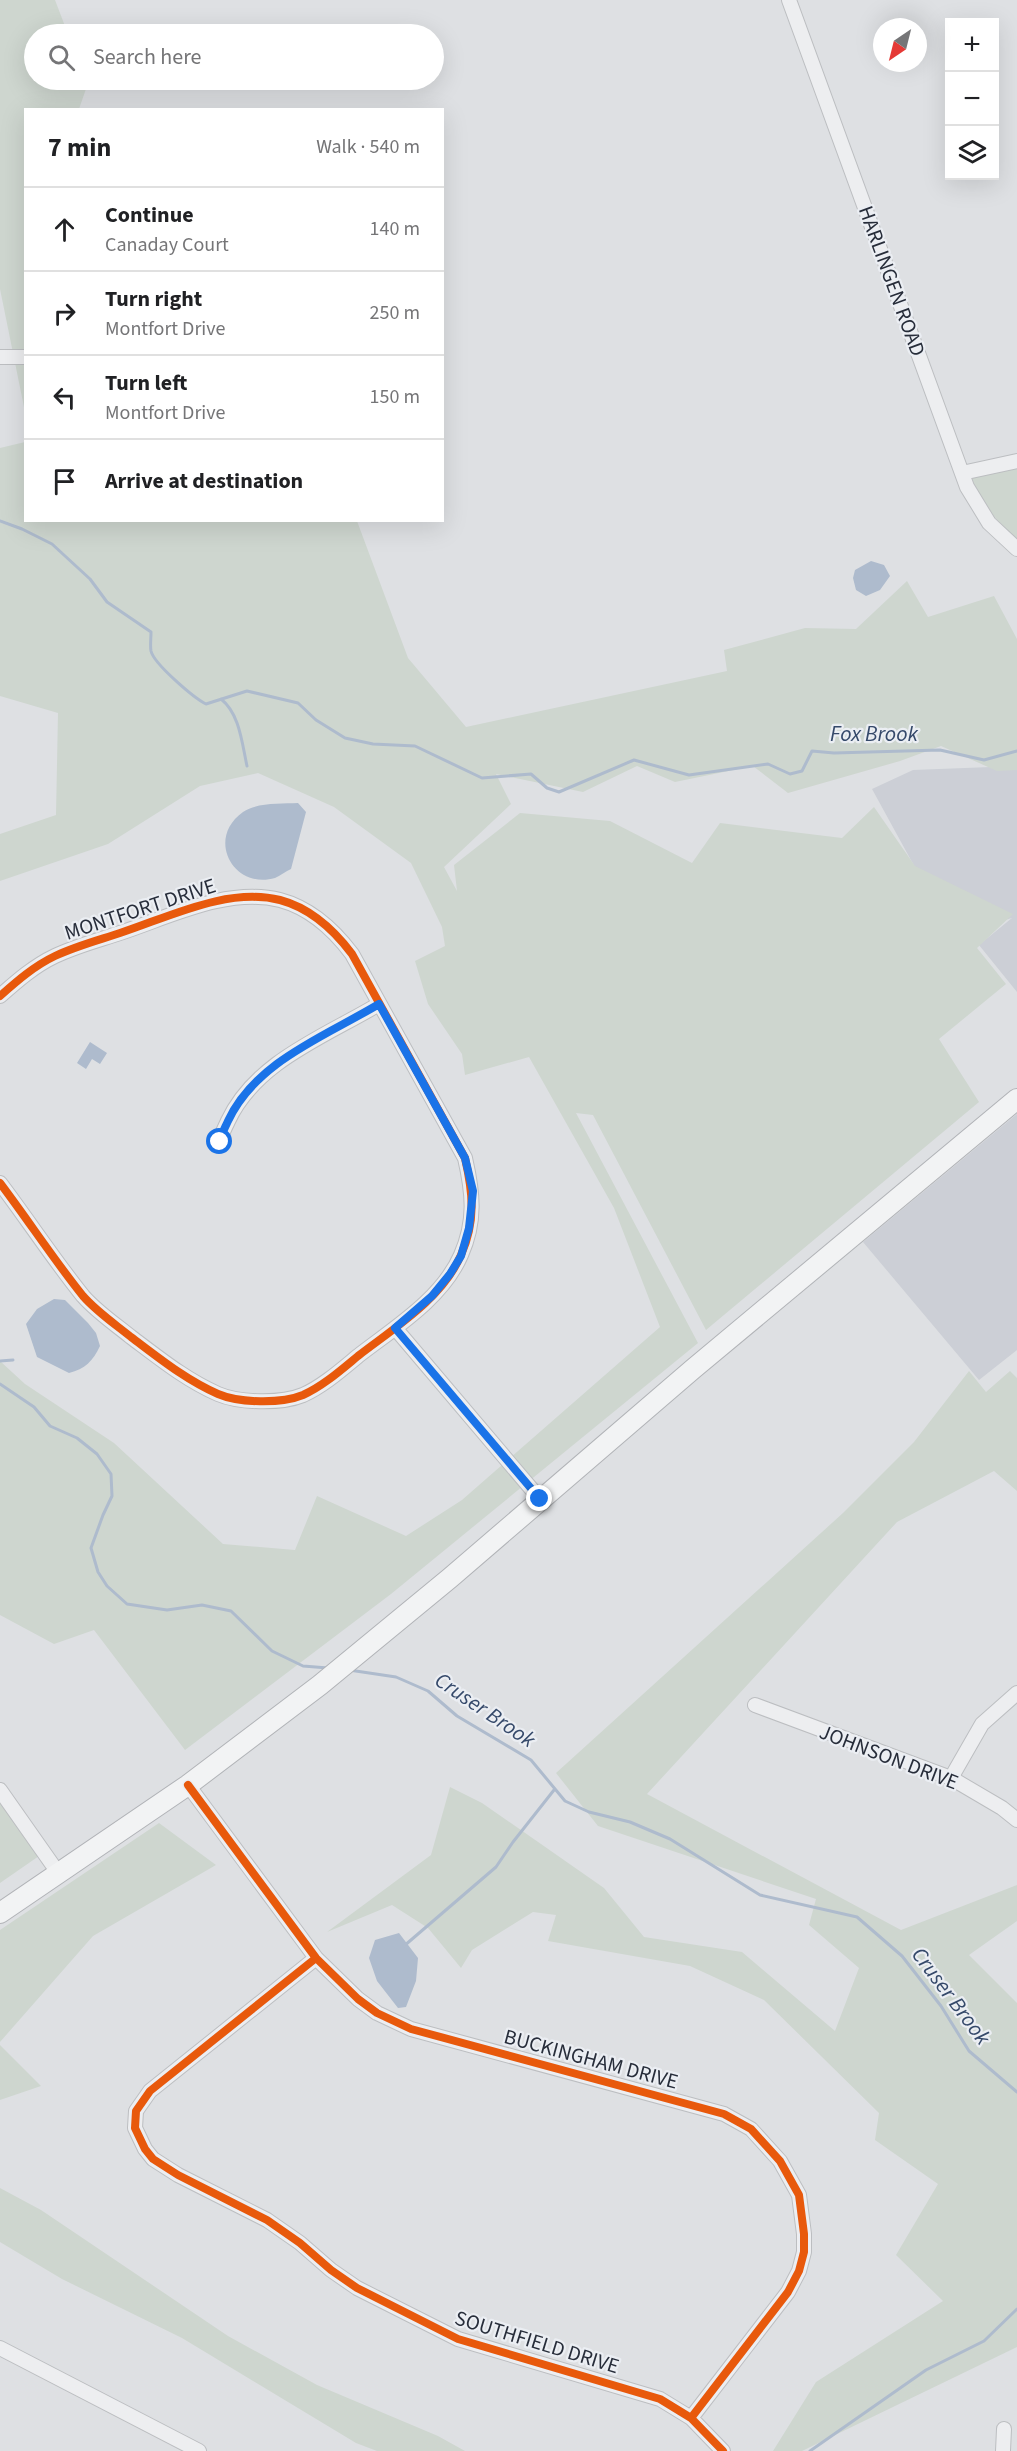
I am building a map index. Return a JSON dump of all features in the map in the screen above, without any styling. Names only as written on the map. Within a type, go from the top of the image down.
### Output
[{"type":"highway","points":[[0,1913],[188,1785],[320,1685],[1017,1099]]},
{"type":"street","name":"HARLINGEN ROAD","points":[[789,0],[962,473],[981,513],[1017,549]]},
{"type":"street","points":[[0,357],[24,357]]},
{"type":"street","points":[[962,473],[1017,461]]},
{"type":"street","name":"MONTFORT DRIVE","points":[[0,996],[24,975],[58,954],[204,905],[231,899],[264,897],[296,906],[330,929],[352,954],[465,1158],[473,1191],[469,1228],[461,1256],[432,1296],[395,1328],[323,1383],[302,1395],[286,1399],[245,1401],[220,1395],[180,1373],[90,1303],[0,1183]]},
{"type":"street","points":[[220,1142],[232,1113],[246,1092],[265,1074],[283,1059],[379,1004]]},
{"type":"street","points":[[395,1328],[540,1499]]},
{"type":"street","points":[[951,1778],[982,1724],[1017,1693]]},
{"type":"street","name":"JOHNSON DRIVE","points":[[754,1705],[951,1778],[1002,1808],[1017,1820]]},
{"type":"street","name":"BUCKINGHAM DRIVE","points":[[188,1785],[316,1958],[358,1999],[377,2013],[411,2029],[724,2114],[751,2129],[780,2161],[799,2194],[804,2234],[804,2252],[799,2271],[788,2292],[691,2418]]},
{"type":"street","points":[[0,1790],[59,1874]]},
{"type":"street","name":"SOUTHFIELD DRIVE","points":[[316,1958],[150,2091],[136,2111],[135,2119],[135,2128],[145,2149],[153,2158],[178,2175],[267,2220],[357,2288],[458,2339],[660,2399],[691,2418],[723,2451]]},
{"type":"street","points":[[0,2348],[199,2451]]},
{"type":"street","points":[[1003,2451],[1004,2429]]},
{"type":"shaded area","points":[[0,0],[55,0],[64,24],[24,24],[24,90],[86,90],[79,108],[24,108],[24,407],[0,289]]},
{"type":"shaded area","points":[[24,442],[24,522],[357,522],[408,658],[466,727],[727,671],[724,650],[805,628],[856,629],[907,581],[928,617],[994,596],[1017,639],[1017,770],[997,771],[941,746],[900,761],[788,793],[753,766],[675,782],[637,766],[583,792],[496,774],[511,804],[444,867],[457,891],[454,865],[520,813],[610,821],[692,863],[720,823],[842,838],[874,807],[915,866],[1013,914],[977,948],[1006,984],[939,1039],[979,1102],[706,1330],[593,1115],[576,1113],[698,1343],[391,1594],[185,1750],[94,1630],[54,1644],[0,1615],[0,1361],[25,1384],[114,1443],[223,1544],[295,1550],[317,1496],[406,1536],[462,1500],[660,1327],[614,1208],[529,1057],[465,1075],[462,1054],[428,1004],[415,961],[445,946],[442,927],[411,863],[334,807],[258,773],[200,786],[108,844],[0,881],[0,834],[56,815],[58,713],[0,696],[0,448]]},
{"type":"shaded area","points":[[1017,468],[1017,540],[991,512],[971,478]]},
{"type":"shaded area","points":[[1017,766],[1017,992],[979,945],[1012,918],[952,935],[872,789],[913,770]]},
{"type":"shaded area","points":[[1017,1114],[1017,1350],[979,1380],[863,1242]]},
{"type":"shaded area","points":[[969,1371],[986,1392],[1010,1371],[1017,1378],[1017,1491],[994,1471],[897,1522],[647,1794],[901,1930],[1017,1885],[1017,1921],[969,1955],[1017,2003],[1017,2347],[802,2451],[773,2451],[816,2382],[943,2301],[896,2255],[938,2184],[875,2140],[879,2113],[764,2000],[690,1966],[548,1941],[556,1915],[533,1912],[472,1950],[461,1968],[428,1928],[392,1905],[327,1932],[431,1855],[450,1787],[482,1803],[604,1888],[644,1937],[742,1952],[835,2031],[859,1968],[809,1925],[816,1899],[598,1826],[556,1773],[843,1513],[914,1442]]},
{"type":"shaded area","points":[[0,1799],[39,1856],[0,1883]]},
{"type":"shaded area","points":[[159,1823],[216,1865],[93,1936],[0,2042],[0,1930]]},
{"type":"shaded area","points":[[0,2045],[41,2086],[0,2100]]},
{"type":"shaded area","points":[[0,2188],[41,2210],[228,2336],[317,2385],[438,2436],[465,2451],[377,2451],[356,2443],[182,2338],[62,2279],[0,2242]]},
{"type":"water","points":[[871,561],[884,565],[890,576],[880,590],[866,596],[856,590],[853,578],[855,570]]},
{"type":"water","points":[[298,803],[306,812],[291,869],[275,878],[260,880],[247,877],[237,870],[229,860],[226,848],[226,835],[232,823],[249,809],[270,804]]},
{"type":"water","points":[[90,1042],[107,1053],[100,1064],[92,1059],[86,1069],[77,1063]]},
{"type":"water","points":[[54,1299],[65,1300],[88,1323],[96,1333],[100,1346],[88,1364],[69,1373],[37,1357],[26,1324],[37,1309]]},
{"type":"water","points":[[399,1933],[418,1958],[416,1981],[406,2007],[398,2008],[377,1981],[369,1958],[375,1940]]},
{"type":"waterway","name":"Fox Brook","points":[[0,521],[52,544],[90,579],[107,602],[151,632],[151,651],[154,657],[167,672],[200,701],[206,704],[247,691],[298,703],[316,720],[345,738],[373,744],[415,746],[482,778],[531,774],[547,788],[559,792],[634,760],[689,775],[768,764],[790,774],[802,771],[812,751],[834,753],[940,750],[984,760],[1017,751]]},
{"type":"waterway","points":[[221,699],[236,721],[247,766]]},
{"type":"waterway","points":[[0,1361],[13,1360]]},
{"type":"waterway","name":"Cruser Brook","points":[[0,1384],[34,1407],[50,1426],[77,1438],[97,1454],[111,1474],[112,1496],[91,1548],[98,1572],[107,1586],[127,1604],[167,1610],[202,1605],[231,1611],[272,1651],[303,1666],[328,1668]]},
{"type":"waterway","name":"Cruser Brook","points":[[349,1670],[396,1677],[428,1691],[457,1716],[531,1760],[565,1801],[589,1812],[630,1822],[670,1839],[760,1895],[857,1917],[902,1956],[941,2006],[969,2051],[1017,2092]]},
{"type":"waterway","points":[[404,1946],[496,1867],[554,1790]]},
{"type":"waterway","points":[[810,2451],[926,2370],[984,2341],[1017,2309]]},
{"type":"cycle path","points":[[0,996],[19,979],[55,956],[198,906],[240,897],[260,897],[280,900],[301,908],[329,928],[352,954],[465,1158],[472,1207],[466,1243],[453,1271],[416,1312],[332,1377],[303,1395],[283,1400],[248,1401],[218,1394],[195,1382],[162,1361],[100,1313],[72,1282],[0,1183]]},
{"type":"cycle path","points":[[188,1785],[316,1958],[358,1999],[377,2013],[411,2029],[724,2114],[751,2129],[780,2161],[799,2195],[804,2234],[804,2252],[799,2271],[788,2292],[691,2418]]},
{"type":"cycle path","points":[[316,1958],[150,2091],[136,2111],[135,2128],[145,2149],[153,2159],[178,2175],[267,2220],[357,2288],[458,2339],[660,2399],[691,2418],[723,2451]]},
{"type":"route","points":[[220,1142],[232,1113],[246,1092],[265,1074],[283,1059],[379,1004],[408,1051],[465,1158],[473,1191],[469,1228],[461,1256],[432,1296],[395,1328],[540,1499]]}]
